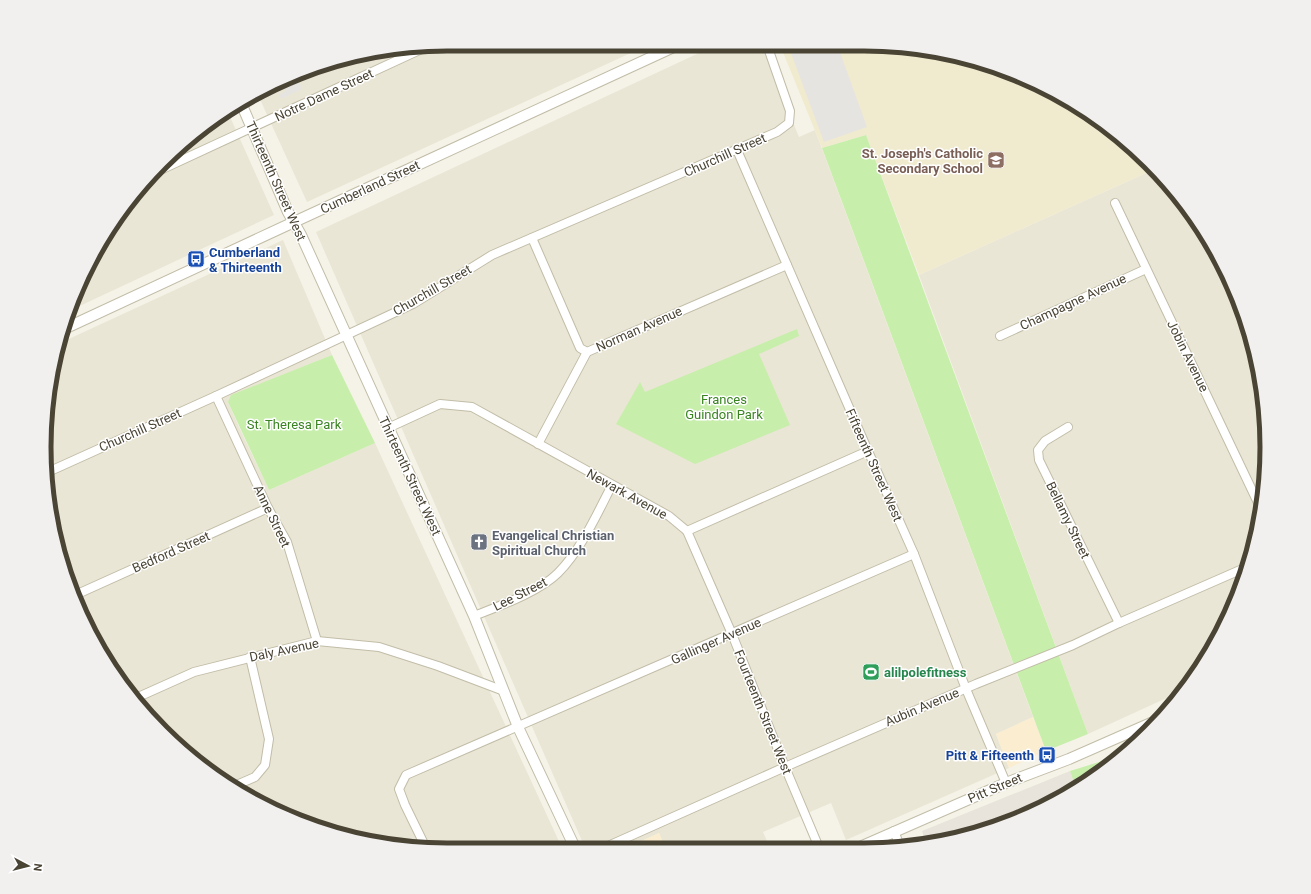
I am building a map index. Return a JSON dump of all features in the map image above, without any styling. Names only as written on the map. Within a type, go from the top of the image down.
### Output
[{"type":"street","name":"Cumberland Street","points":[[70,326],[665,51]]},
{"type":"street","name":"Churchill Street","points":[[52,470],[413,304],[492,255],[777,132],[789,123],[790,112],[768,51]]},
{"type":"street","name":"Notre Dame Street","points":[[167,167],[414,53]]},
{"type":"street","name":"Thirteenth Street West","points":[[243,108],[288,212],[301,235],[345,335],[474,616],[518,727],[573,843]]},
{"type":"street","name":"Fifteenth Street West","points":[[737,150],[914,554],[966,689],[1006,783]]},
{"type":"street","name":"Jobin Avenue","points":[[1115,203],[1257,500]]},
{"type":"street","points":[[532,238],[580,348],[587,352]]},
{"type":"street","name":"Norman Avenue","points":[[538,444],[587,352],[787,265]]},
{"type":"street","name":"Champagne Avenue","points":[[1000,336],[1146,268]]},
{"type":"street","name":"Anne Street","points":[[216,396],[268,508],[286,542],[317,641]]},
{"type":"street","name":"Newark Avenue","points":[[388,428],[440,404],[472,407],[669,516],[686,531]]},
{"type":"street","name":"Bellamy Street","points":[[1068,427],[1045,441],[1038,450],[1039,460],[1119,623]]},
{"type":"street","points":[[686,531],[868,451]]},
{"type":"street","name":"Lee Street","points":[[474,616],[500,606],[543,585],[558,573],[581,544],[612,485]]},
{"type":"street","name":"Bedford Street","points":[[79,593],[268,508]]},
{"type":"street","name":"Fourteenth Street West","points":[[686,531],[732,634],[817,843]]},
{"type":"street","name":"Gallinger Avenue","points":[[423,842],[399,789],[406,775],[914,554]]},
{"type":"street","name":"Aubin Avenue","points":[[615,843],[785,767],[966,689],[1073,645],[1119,623],[1240,570]]},
{"type":"street","name":"Daly Avenue","points":[[140,696],[194,672],[317,641],[379,647],[438,666],[504,691]]},
{"type":"street","points":[[239,784],[255,777],[265,765],[269,739],[250,657]]},
{"type":"street","name":"Pitt Street","points":[[869,843],[1006,783],[1069,759],[1146,725]]},
{"type":"street","points":[[894,831],[898,841]]},
{"type":"shaded area","points":[[447,51],[635,51],[307,202],[260,98],[295,81],[345,64],[395,54]]},
{"type":"shaded area","points":[[703,51],[763,51],[799,137],[815,130],[1033,717],[996,734],[1009,768],[846,840],[831,803],[763,832],[768,843],[663,843],[659,833],[637,843],[583,843],[316,232]]},
{"type":"shaded area","name":"St. Joseph's Catholic Secondary School","points":[[782,51],[864,51],[916,54],[966,64],[991,72],[1016,81],[1062,104],[1105,133],[1125,149],[1149,172],[919,275],[866,135],[822,148]]},
{"type":"shaded area","points":[[790,51],[840,51],[867,127],[824,142]]},
{"type":"shaded area","points":[[298,80],[302,89],[281,99],[279,95],[286,91],[284,86]]},
{"type":"shaded area","points":[[230,116],[274,215],[77,307],[81,295],[104,249],[133,206],[149,186],[186,149]]},
{"type":"shaded area","points":[[1149,172],[1178,206],[1207,249],[1230,295],[1239,320],[1247,345],[1257,395],[1260,447],[1257,499],[1247,549],[1230,599],[1207,645],[1172,696],[1088,734],[919,275]]},
{"type":"shaded area","points":[[283,240],[332,355],[245,390],[228,402],[239,427],[269,490],[375,443],[560,843],[421,842],[395,840],[345,830],[295,813],[249,790],[206,761],[167,727],[133,688],[104,645],[81,599],[64,549],[54,499],[51,447],[54,395],[65,340]]},
{"type":"shaded area","points":[[1033,717],[1046,751],[1009,768],[996,734]]},
{"type":"shaded area","points":[[1070,771],[1074,782],[1016,813],[966,830],[924,838],[922,831]]},
{"type":"shaded area","points":[[659,833],[663,843],[637,843]]},
{"type":"green space","points":[[866,135],[1088,734],[1046,751],[822,148]]},
{"type":"green space","name":"Frances Guindon Park","points":[[797,329],[799,336],[759,354],[790,425],[695,464],[616,424],[640,382],[645,392]]},
{"type":"green space","name":"St. Theresa Park","points":[[332,355],[375,443],[269,490],[228,402],[231,395]]},
{"type":"green space","points":[[1114,754],[1074,782],[1070,771],[1099,762]]},
{"type":"place","name":"St. Joseph's Catholic Secondary School","points":[[996,160]]},
{"type":"place","name":"Cumberland & Thirteenth","points":[[196,259]]},
{"type":"place","name":"Evangelical Christian Spiritual Church","points":[[479,542]]},
{"type":"place","name":"alilpolefitness","points":[[871,672]]},
{"type":"place","name":"Pitt & Fifteenth","points":[[1047,755]]}]
